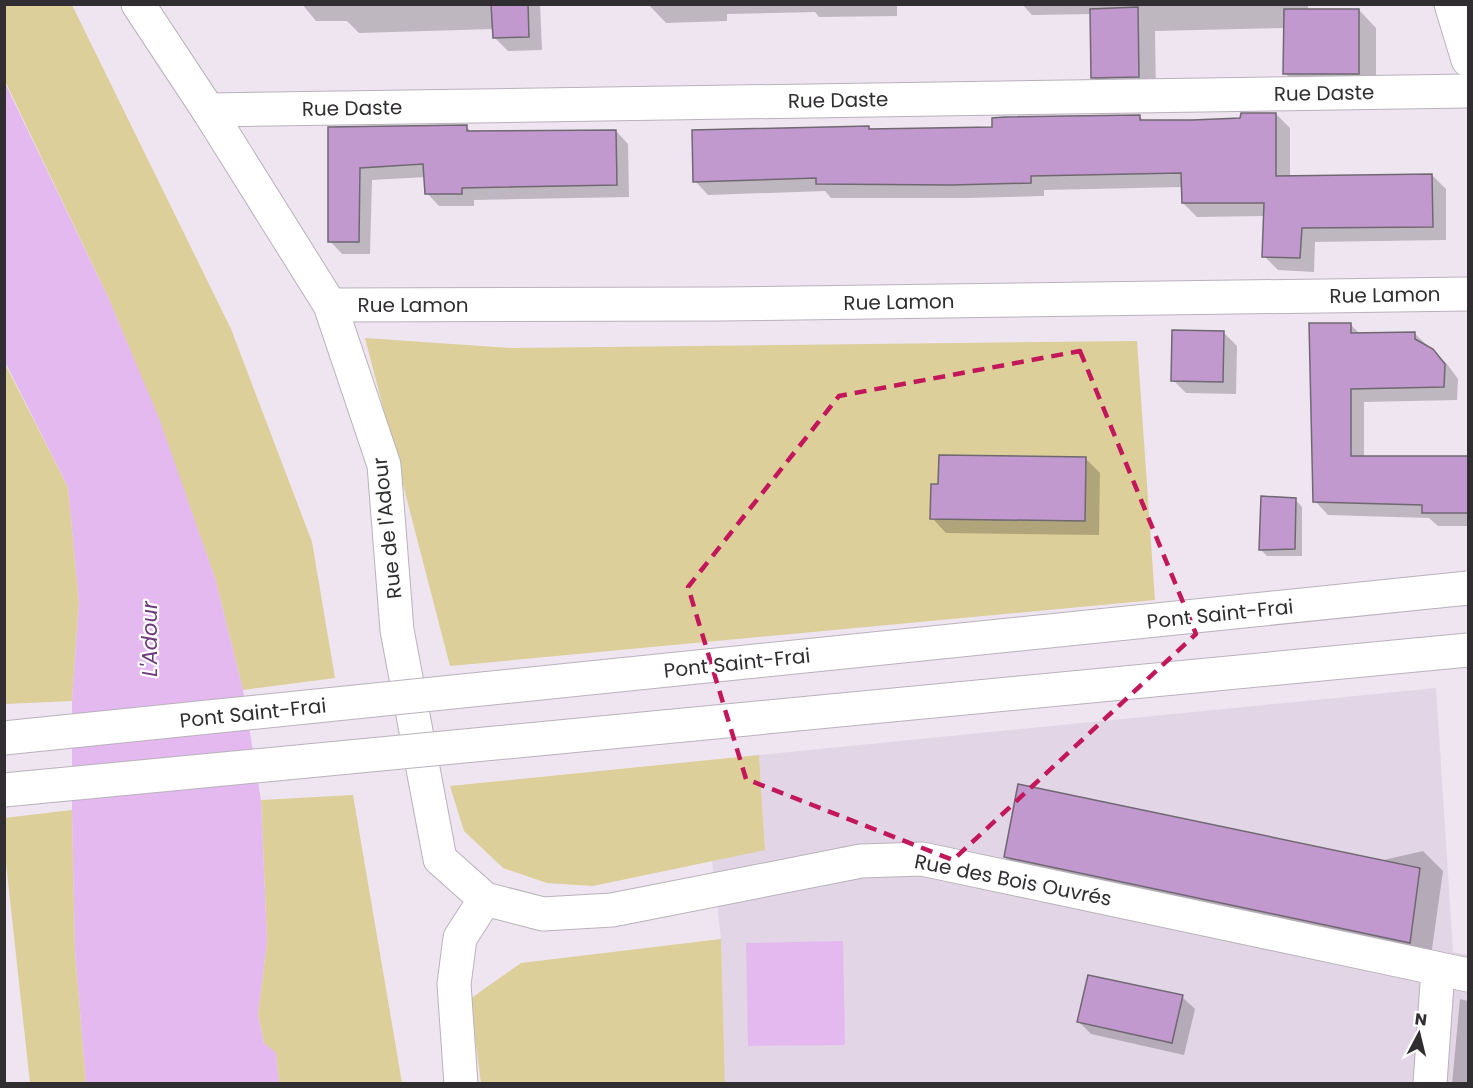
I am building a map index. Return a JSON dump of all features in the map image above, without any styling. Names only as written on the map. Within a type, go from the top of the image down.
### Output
[{"type":"street","name":"Rue de l'Adour","points":[[138,4],[208,110],[330,305],[384,465],[397,630],[440,859],[485,899]]},
{"type":"street","points":[[1451,4],[1468,60]]},
{"type":"street","name":"Rue Daste","points":[[208,110],[1468,91]]},
{"type":"street","name":"Rue Lamon","points":[[330,305],[707,304],[1468,294]]},
{"type":"street","name":"Pont Saint-Frai","points":[[4,738],[1468,588]]},
{"type":"street","points":[[4,790],[1468,650]]},
{"type":"street","name":"Rue des Bois Ouvrés","points":[[485,899],[543,914],[612,910],[861,861],[921,859],[1453,972]]},
{"type":"street","points":[[461,1083],[454,984],[460,938],[485,899]]},
{"type":"street","points":[[1430,1083],[1453,972]]},
{"type":"highlighted area","points":[[1080,351],[1196,634],[953,860],[746,779],[688,587],[839,396]]},
{"type":"shaded area","points":[[5,5],[72,5],[231,329],[312,542],[335,678],[243,690],[215,578],[158,418],[108,297],[5,81]]},
{"type":"shaded area","points":[[365,338],[511,348],[1137,341],[1155,600],[450,666]]},
{"type":"shaded area","points":[[4,362],[68,487],[79,602],[72,701],[5,704]]},
{"type":"shaded area","points":[[1436,688],[1453,952],[1468,955],[1468,1083],[725,1083],[721,939],[712,861],[765,849],[759,755]]},
{"type":"shaded area","points":[[759,755],[765,850],[593,886],[547,883],[503,868],[464,831],[450,786]]},
{"type":"shaded area","points":[[353,795],[402,1083],[279,1083],[276,1054],[264,1043],[258,1014],[267,941],[261,800]]},
{"type":"shaded area","points":[[72,810],[75,951],[86,1083],[30,1083],[5,854],[4,818]]},
{"type":"shaded area","points":[[721,939],[725,1083],[481,1083],[470,999],[521,963]]},
{"type":"water","name":"L'Adour","points":[[4,81],[108,297],[159,418],[215,578],[243,690],[261,800],[267,941],[258,1014],[264,1043],[276,1053],[279,1083],[86,1083],[75,951],[72,810],[72,701],[79,602],[68,487],[5,362]]},
{"type":"water","points":[[843,941],[845,1045],[748,1046],[746,943]]},
{"type":"building","points":[[491,4],[528,4],[529,37],[493,38]]},
{"type":"building","points":[[1138,7],[1139,77],[1091,78],[1090,9]]},
{"type":"building","points":[[1284,9],[1359,9],[1359,74],[1283,74]]},
{"type":"building","points":[[1241,113],[1276,113],[1276,176],[1432,174],[1433,227],[1302,228],[1300,258],[1262,257],[1264,203],[1182,203],[1181,173],[1031,176],[1031,183],[952,185],[816,184],[816,178],[693,182],[692,130],[869,126],[869,129],[992,127],[992,118],[1005,117],[1140,115],[1140,120],[1192,120],[1240,118]]},
{"type":"building","points":[[467,125],[467,131],[616,130],[617,185],[462,188],[462,194],[425,194],[423,164],[360,168],[359,242],[328,242],[328,127]]},
{"type":"building","points":[[1309,323],[1351,323],[1351,333],[1415,332],[1415,339],[1433,349],[1445,364],[1444,387],[1351,389],[1351,456],[1468,456],[1468,513],[1422,513],[1422,505],[1313,502]]},
{"type":"building","points":[[1172,330],[1224,331],[1223,382],[1171,381]]},
{"type":"building","points":[[939,455],[1086,457],[1085,521],[930,519],[931,484],[938,484]]},
{"type":"building","points":[[1261,496],[1296,498],[1295,549],[1259,550]]},
{"type":"building","points":[[1018,784],[1420,868],[1410,943],[1004,857]]},
{"type":"building","points":[[1088,975],[1183,995],[1172,1043],[1077,1022]]}]
